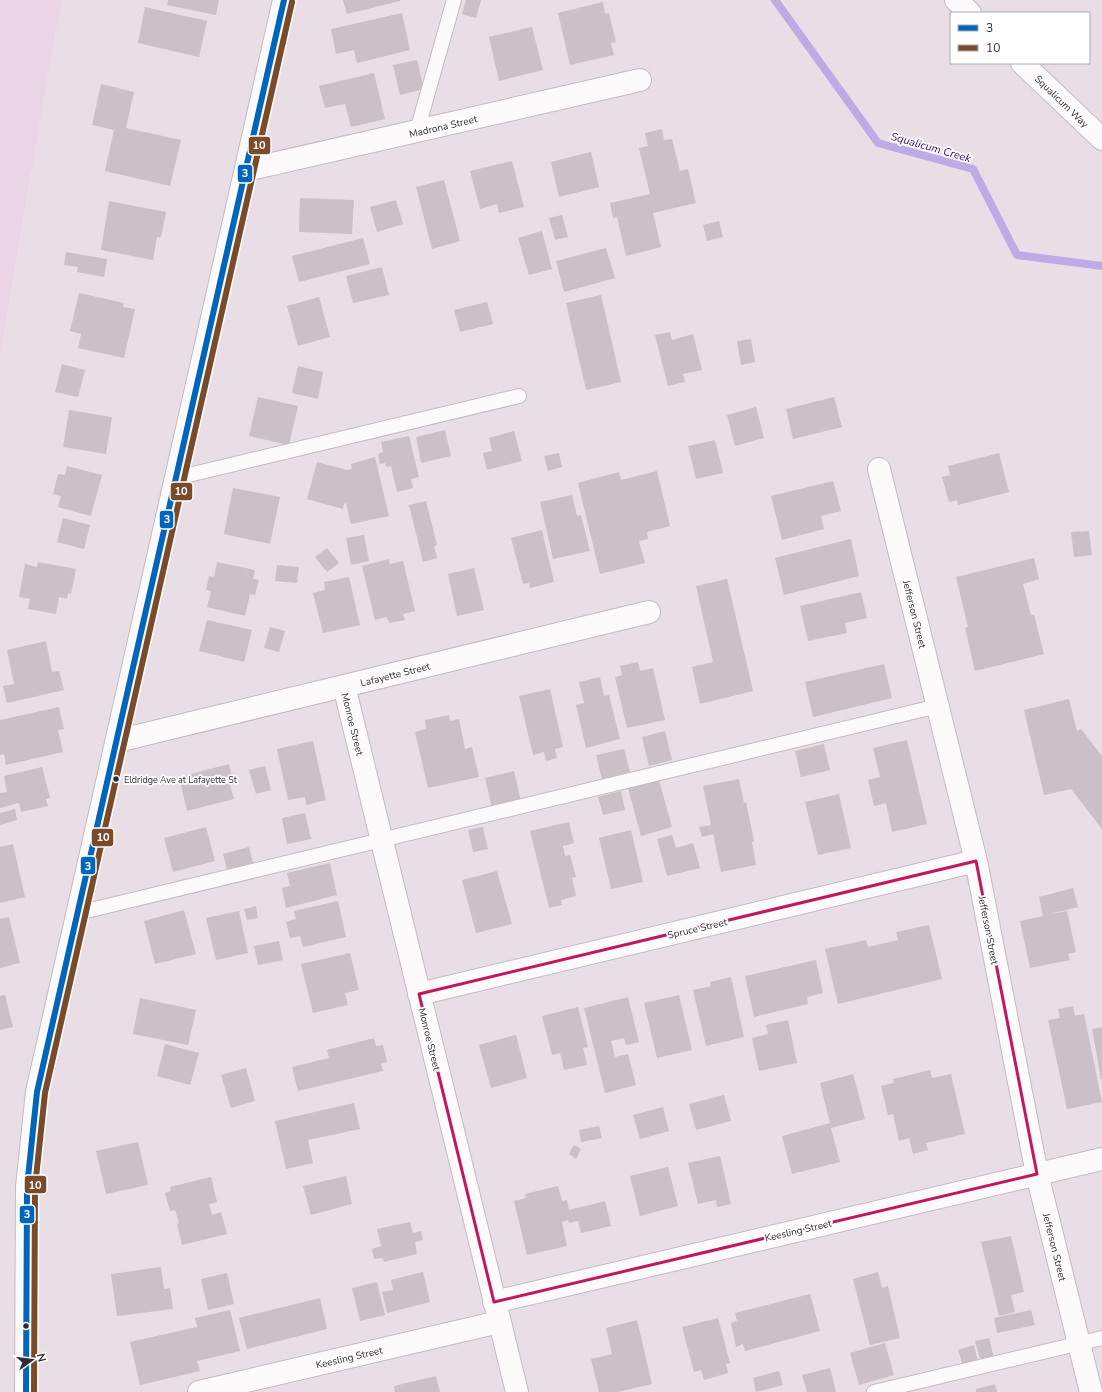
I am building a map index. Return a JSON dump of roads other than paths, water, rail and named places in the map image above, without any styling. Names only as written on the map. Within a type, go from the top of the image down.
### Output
[{"type":"street","points":[[26,1392],[27,1187],[37,1092],[284,0]]},
{"type":"street","points":[[956,0],[969,12]]},
{"type":"street","name":"Squalicum Way","points":[[1023,64],[1102,139]]},
{"type":"street","name":"Madrona Street","points":[[246,170],[640,80]]},
{"type":"street","name":"Jefferson Street","points":[[880,469],[976,861],[1038,1174],[1091,1392]]},
{"type":"street","name":"Lafayette Street","points":[[117,741],[649,612]]},
{"type":"street","name":"Monroe Street","points":[[344,686],[517,1392]]},
{"type":"street","name":"Spruce Street","points":[[419,994],[976,861]]},
{"type":"street","name":"Keesling Street","points":[[199,1392],[497,1312],[1102,1158]]},
{"type":"lane","points":[[418,131],[454,0]]},
{"type":"lane","points":[[176,478],[519,396]]},
{"type":"lane","points":[[78,913],[938,706]]},
{"type":"lane","points":[[874,1392],[1102,1338]]},
{"type":"waterway","name":"Squalicum Creek","points":[[775,0],[878,143],[973,169],[1017,255],[1102,266]]},
{"type":"place","name":"Eldridge Ave at Lafayette St","points":[[116,779]]}]
